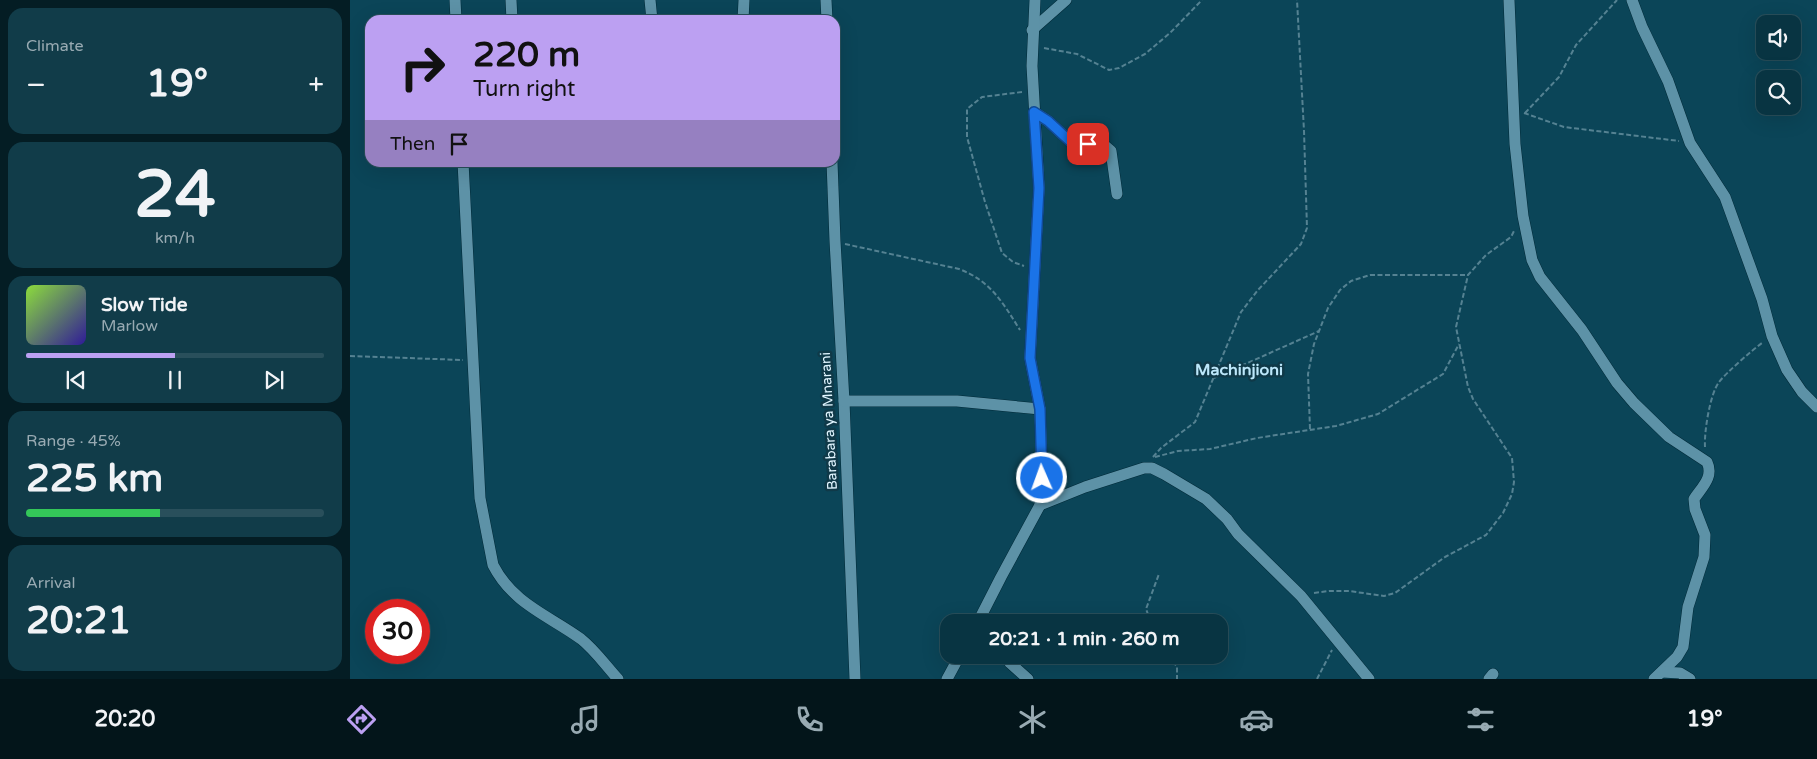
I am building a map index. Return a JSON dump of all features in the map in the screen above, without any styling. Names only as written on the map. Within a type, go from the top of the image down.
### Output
[{"type":"street","points":[[455,0],[456,15]]},
{"type":"street","points":[[511,0],[512,15]]},
{"type":"street","points":[[650,0],[652,15]]},
{"type":"street","points":[[743,15],[744,0]]},
{"type":"street","points":[[826,0],[827,15]]},
{"type":"street","points":[[984,614],[1000,577],[1040,506],[1042,478],[1040,409],[1030,358],[1039,188],[1032,46],[1035,0]]},
{"type":"street","points":[[1032,30],[1066,0]]},
{"type":"street","points":[[1509,0],[1520,112],[1515,144],[1522,216],[1532,260],[1540,277],[1582,330],[1617,382],[1634,403],[1669,436],[1707,462],[1710,469],[1709,476],[1694,499],[1695,508],[1705,535],[1704,557],[1688,607],[1683,647],[1677,656],[1658,675]]},
{"type":"street","points":[[1632,0],[1642,27],[1668,81],[1690,143],[1725,197],[1762,299],[1772,336],[1787,370],[1802,392],[1817,407]]},
{"type":"street","points":[[1034,112],[1048,121],[1073,144],[1104,145],[1111,152],[1117,194]]},
{"type":"street","points":[[463,167],[480,498],[493,565],[514,594],[532,609],[582,640],[618,679]]},
{"type":"street","name":"Barabara ya Mnarani","points":[[832,167],[855,679]]},
{"type":"street","points":[[844,401],[957,401],[1040,409]]},
{"type":"street","points":[[1040,506],[1085,487],[1144,468],[1152,468],[1206,499],[1227,519],[1238,534],[1301,596],[1369,679]]},
{"type":"street","points":[[947,679],[955,664]]},
{"type":"street","points":[[1011,664],[1028,679]]},
{"type":"street","points":[[1658,675],[1680,673],[1690,679]]},
{"type":"path","points":[[1032,46],[1077,54],[1109,70],[1119,68],[1145,54],[1170,33],[1202,0]]},
{"type":"path","points":[[1297,0],[1307,228],[1301,244],[1258,290],[1241,312],[1196,422],[1161,448],[1152,458],[1178,451],[1210,449],[1257,438],[1336,426],[1378,414],[1443,374],[1459,344]]},
{"type":"path","points":[[1617,0],[1576,45],[1559,77],[1520,112],[1564,127],[1690,143]]},
{"type":"path","points":[[1033,90],[982,97],[967,110],[967,137],[985,202],[1002,253],[1013,262],[1034,269]]},
{"type":"path","points":[[1301,596],[1329,591],[1349,591],[1384,596],[1395,593],[1445,557],[1486,535],[1503,513],[1512,494],[1514,482],[1512,458],[1473,399],[1468,387],[1456,327],[1468,275],[1486,255],[1511,237],[1522,216]]},
{"type":"path","points":[[835,241],[959,269],[974,275],[988,286],[1022,333]]},
{"type":"path","points":[[1310,430],[1308,374],[1314,344],[1328,308],[1340,290],[1351,281],[1370,275],[1468,275]]},
{"type":"path","points":[[1213,378],[1319,331]]},
{"type":"path","points":[[1707,462],[1705,438],[1713,394],[1718,383],[1758,346],[1772,336]]},
{"type":"path","points":[[350,356],[472,360]]},
{"type":"path","points":[[1148,614],[1146,609],[1159,574]]},
{"type":"path","points":[[1317,679],[1330,652],[1338,642]]},
{"type":"path","points":[[1175,664],[1177,667],[1177,679]]},
{"type":"district","name":"Machinjioni","points":[[1239,370]]},
{"type":"route","points":[[1042,478],[1040,409],[1030,358],[1039,188],[1034,112],[1048,121],[1073,144],[1088,144]]}]
